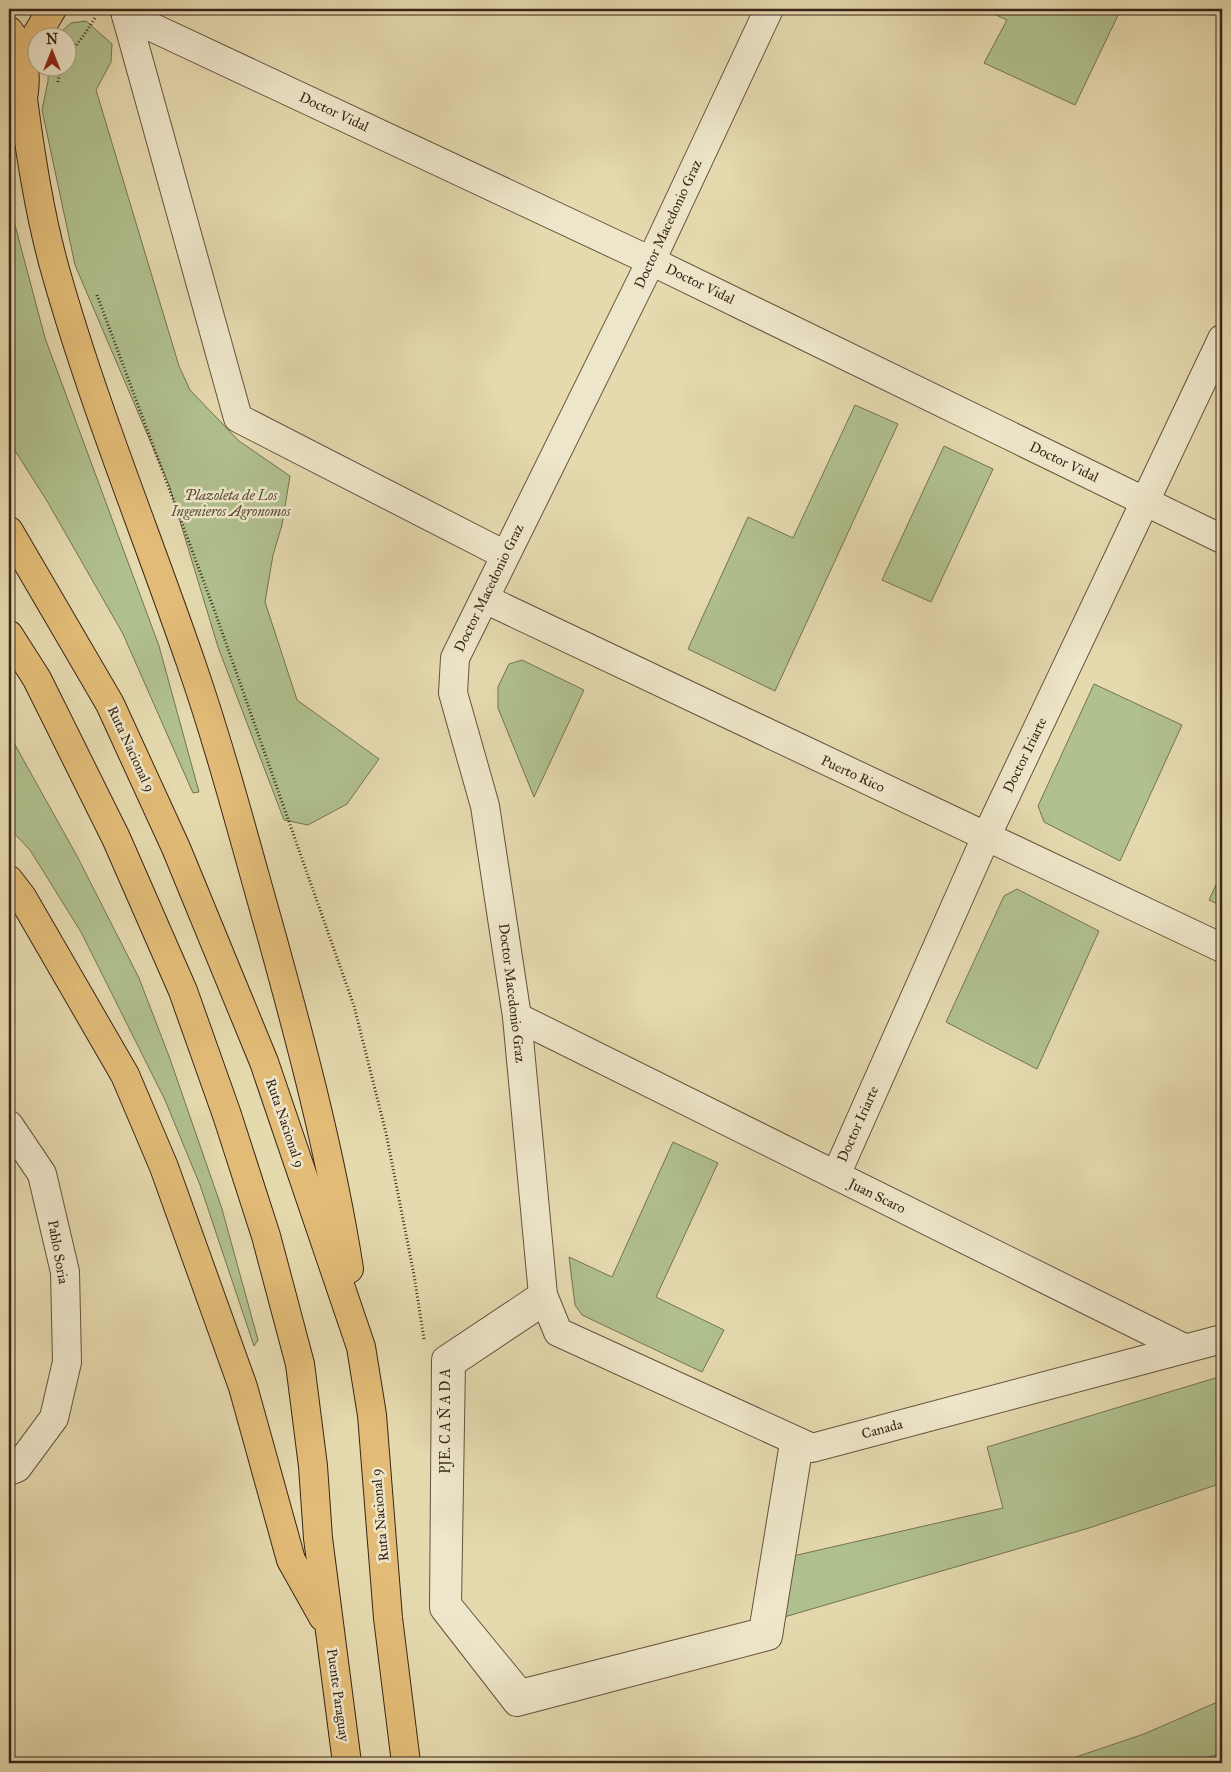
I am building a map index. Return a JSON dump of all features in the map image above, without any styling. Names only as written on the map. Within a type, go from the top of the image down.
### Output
[{"type":"main road","points":[[22,58],[52,9]]},
{"type":"main road","points":[[9,31],[22,58],[25,79],[23,99],[32,163],[56,271],[91,383],[193,670],[302,1047],[338,1194],[361,1347]]},
{"type":"main road","points":[[9,130],[23,99]]},
{"type":"main road","name":"Ruta Nacional 9","points":[[9,531],[110,704],[183,864],[264,1062],[361,1347],[372,1415],[388,1618],[406,1763]]},
{"type":"main road","points":[[9,635],[37,679],[116,838],[183,991],[227,1115],[266,1236],[300,1364],[329,1627]]},
{"type":"main road","points":[[9,880],[22,897],[129,1083],[164,1167],[244,1387],[291,1560],[329,1627]]},
{"type":"main road","name":"Puente Paraguay","points":[[329,1627],[347,1763]]},
{"type":"street","name":"Doctor Macedonio Graz","points":[[558,1332],[543,1295],[517,1017],[485,806],[452,694],[454,658],[651,260],[769,9]]},
{"type":"street","name":"Doctor Vidal","points":[[125,12],[651,260],[1222,539]]},
{"type":"street","points":[[125,12],[238,418],[505,555]]},
{"type":"street","name":"Doctor Iriarte","points":[[836,1175],[986,837],[1222,338]]},
{"type":"street","name":"Puerto Rico","points":[[485,598],[1222,948]]},
{"type":"street","name":"Juan Scaro","points":[[517,1017],[1184,1348]]},
{"type":"street","name":"Pablo Soria","points":[[9,1125],[42,1174],[65,1272],[67,1362],[54,1418],[16,1468],[9,1471]]},
{"type":"street","name":"PJE. C A Ñ A D A","points":[[539,1298],[541,1303],[450,1363],[447,1605],[520,1694],[763,1632],[793,1449],[798,1450],[768,1636],[517,1702],[444,1608],[446,1360],[539,1298]]},
{"type":"street","name":"Canada","points":[[558,1332],[812,1448],[1222,1339]]},
{"type":"path","points":[[78,43],[96,15]]},
{"type":"green space","points":[[983,9],[1121,9],[1075,105],[984,63],[1007,20]]},
{"type":"green space","name":"Plazoleta de Los Ingenieros Agronomos","points":[[86,21],[112,44],[111,62],[96,90],[179,366],[190,390],[239,441],[290,476],[282,525],[273,555],[265,602],[297,700],[379,759],[347,804],[308,825],[284,820],[218,647],[169,485],[75,265],[42,110],[48,78],[78,78],[78,28],[65,28],[71,23]]},
{"type":"green space","points":[[9,173],[15,225],[45,338],[159,646],[199,792],[193,793],[123,634],[47,501],[9,441]]},
{"type":"green space","points":[[855,405],[898,424],[775,691],[688,649],[748,517],[793,538]]},
{"type":"green space","points":[[944,446],[993,469],[931,602],[882,580]]},
{"type":"green space","points":[[522,660],[584,690],[534,797],[498,708],[498,687],[509,664]]},
{"type":"green space","points":[[1094,684],[1182,725],[1120,861],[1044,822],[1038,806]]},
{"type":"green space","points":[[9,734],[77,856],[139,978],[170,1059],[222,1209],[258,1340],[254,1346],[200,1185],[165,1100],[81,932],[30,850],[9,828]]},
{"type":"green space","points":[[1222,872],[1222,906],[1209,900]]},
{"type":"green space","points":[[1017,889],[1099,931],[1037,1069],[946,1022],[1004,896]]},
{"type":"green space","points":[[673,1142],[718,1163],[656,1297],[724,1330],[702,1372],[582,1315],[575,1305],[569,1257],[612,1277]]},
{"type":"green space","points":[[1222,1376],[1222,1483],[1089,1528],[774,1620],[784,1558],[1003,1508],[987,1447]]},
{"type":"green space","points":[[1222,1700],[1222,1753],[1191,1763],[1058,1763],[1144,1734]]},
{"type":"water","points":[[1222,1753],[1222,1763],[1191,1763]]}]
